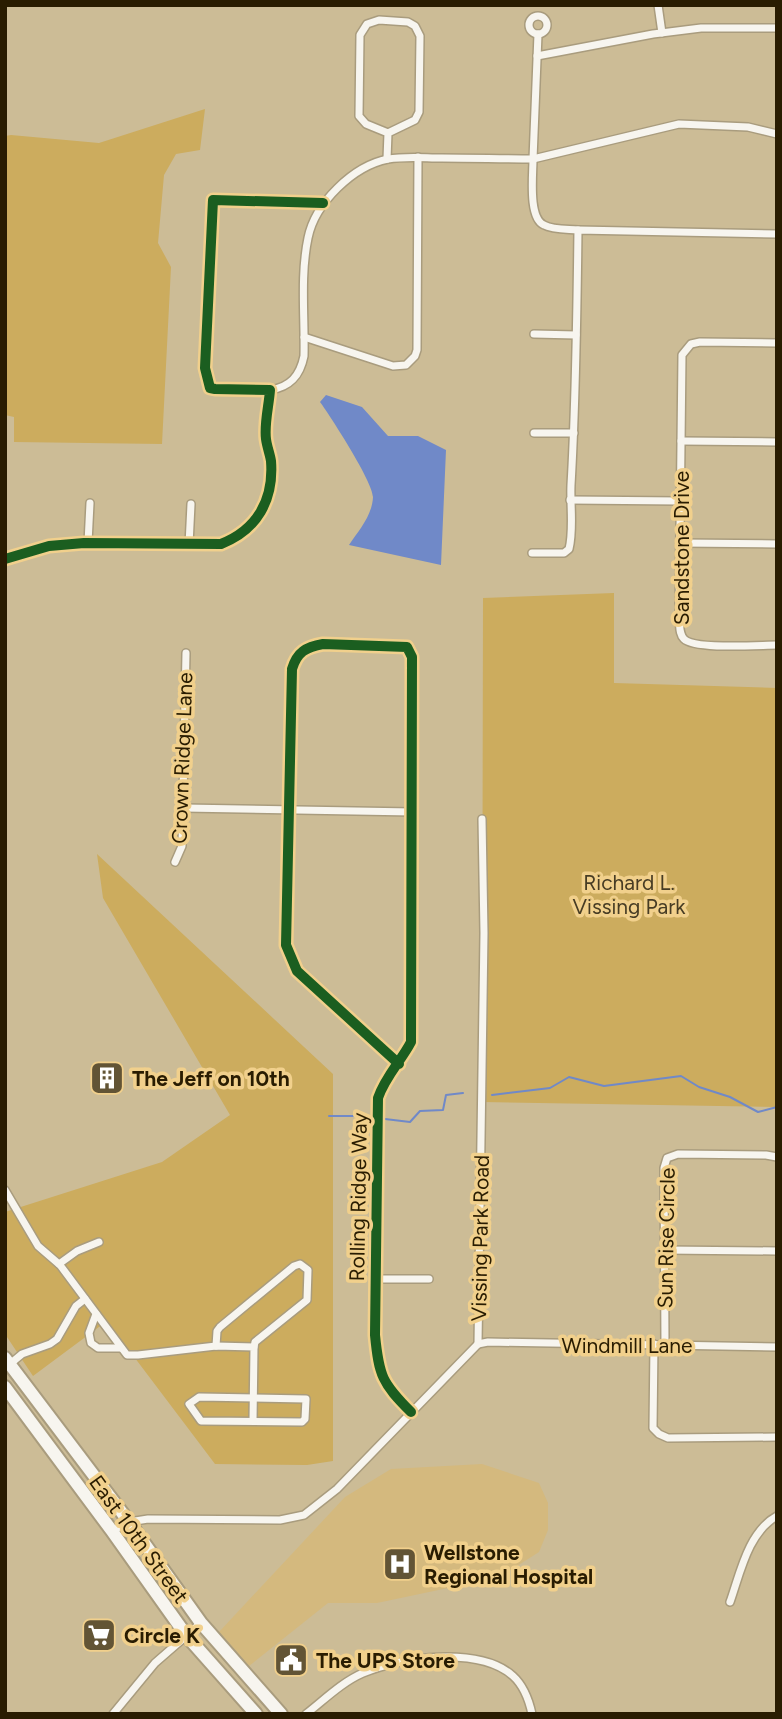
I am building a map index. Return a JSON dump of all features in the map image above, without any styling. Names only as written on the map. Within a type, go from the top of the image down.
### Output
[{"type":"main road","name":"East 10th Street","points":[[8,1361],[201,1623],[281,1714]]},
{"type":"main road","name":"East 10th Street","points":[[5,1387],[186,1635],[256,1714]]},
{"type":"street","points":[[658,5],[662,33]]},
{"type":"street","points":[[379,20],[408,22],[415,26],[420,36],[419,112],[415,120],[388,133],[366,124],[359,116],[360,35],[368,24],[379,20]]},
{"type":"street","points":[[537,56],[701,28],[777,28]]},
{"type":"street","points":[[538,34],[533,159],[534,213],[538,221],[545,226],[578,230],[777,234]]},
{"type":"street","points":[[323,203],[213,201],[205,368],[208,385],[215,389],[270,390],[289,384],[302,369],[305,255],[309,235],[323,203],[364,168],[387,159],[533,159],[679,124],[748,127],[777,134]]},
{"type":"street","points":[[387,159],[388,133]]},
{"type":"street","points":[[304,337],[393,366],[406,365],[415,356],[418,158]]},
{"type":"street","points":[[531,553],[564,553],[569,549],[571,540],[578,230]]},
{"type":"street","points":[[534,334],[576,335]]},
{"type":"street","name":"Sandstone Drive","points":[[777,343],[700,342],[691,344],[681,361],[679,618],[684,639],[696,645],[777,645]]},
{"type":"street","points":[[5,559],[49,546],[88,543],[221,544],[239,537],[252,526],[264,505],[271,480],[271,460],[266,437],[270,390]]},
{"type":"street","points":[[534,433],[574,433]]},
{"type":"street","points":[[681,441],[777,442]]},
{"type":"street","points":[[570,500],[680,501]]},
{"type":"street","points":[[88,543],[90,503]]},
{"type":"street","points":[[189,545],[191,505]]},
{"type":"street","points":[[680,542],[777,544]]},
{"type":"street","name":"Rolling Ridge Way","points":[[290,809],[292,669],[295,658],[303,650],[323,644],[407,647],[412,657],[411,1042],[378,1097],[375,1335],[380,1373],[388,1389],[411,1412]]},
{"type":"street","name":"Crown Ridge Lane","points":[[176,862],[183,846],[186,653]]},
{"type":"street","points":[[184,807],[413,811]]},
{"type":"street","points":[[290,809],[286,945],[298,971],[399,1064]]},
{"type":"street","name":"Vissing Park Road","points":[[112,1531],[129,1522],[148,1519],[279,1520],[304,1515],[337,1489],[478,1344],[484,933],[482,819]]},
{"type":"street","name":"Sun Rise Circle","points":[[664,1343],[664,1168],[667,1158],[678,1154],[777,1157]]},
{"type":"street","points":[[5,1190],[38,1246],[59,1264],[128,1354],[216,1346],[254,1347]]},
{"type":"street","points":[[59,1264],[77,1251],[99,1242]]},
{"type":"street","points":[[664,1250],[777,1251]]},
{"type":"street","points":[[216,1346],[217,1331],[220,1327],[295,1266],[300,1264],[308,1270],[307,1300],[255,1342],[254,1421]]},
{"type":"street","points":[[376,1279],[429,1279]]},
{"type":"street","points":[[8,1361],[57,1339],[76,1306],[85,1299]]},
{"type":"street","points":[[96,1314],[89,1333],[91,1343],[98,1348],[121,1348]]},
{"type":"street","name":"Windmill Lane","points":[[478,1344],[664,1343],[777,1347]]},
{"type":"street","points":[[654,1344],[653,1428],[659,1434],[668,1438],[777,1437]]},
{"type":"street","points":[[199,1397],[306,1399],[305,1419],[302,1423],[254,1421],[201,1421],[189,1404],[199,1397]]},
{"type":"street","points":[[60,1462],[74,1452]]},
{"type":"street","points":[[730,1602],[750,1549],[762,1528],[777,1516]]},
{"type":"street","points":[[113,1714],[155,1662],[201,1623]]},
{"type":"street","points":[[306,1714],[362,1674],[415,1659],[450,1658],[478,1659],[513,1676],[524,1689],[532,1714]]},
{"type":"shaded area","name":"Wellstone Regional Hospital","points":[[482,1464],[539,1483],[548,1503],[548,1530],[539,1552],[500,1577],[377,1603],[328,1603],[249,1666],[219,1632],[345,1497],[391,1469]]},
{"type":"green space","points":[[205,109],[200,150],[176,154],[164,175],[158,243],[171,267],[162,444],[14,442],[14,417],[5,415],[5,136],[99,143]]},
{"type":"green space","name":"Richard L. Vissing Park","points":[[614,593],[614,683],[777,688],[777,1107],[482,1102],[483,598]]},
{"type":"green space","points":[[97,854],[333,1074],[333,1461],[307,1465],[215,1464],[107,1321],[33,1376],[5,1334],[5,1212],[162,1162],[230,1115],[103,898]]},
{"type":"water","points":[[326,395],[362,407],[388,436],[418,436],[446,450],[441,565],[349,545],[368,517],[373,497],[359,464],[320,402]]},
{"type":"waterway","points":[[492,1095],[550,1088],[569,1077],[604,1086],[681,1076],[699,1087],[730,1097],[758,1112],[777,1107]]},
{"type":"waterway","points":[[385,1119],[410,1122],[420,1111],[443,1110],[446,1095],[463,1093]]},
{"type":"waterway","points":[[329,1116],[366,1116]]},
{"type":"cycle path","points":[[5,559],[49,546],[84,543],[221,544],[234,538],[253,522],[261,512],[270,488],[271,461],[266,442],[270,390],[210,388],[205,368],[213,200],[323,203]]},
{"type":"cycle path","points":[[399,1064],[297,971],[286,945],[292,669],[303,651],[323,644],[407,647],[412,657],[411,1042],[403,1056],[398,1063],[393,1069],[378,1098],[375,1335],[378,1360],[384,1378],[394,1394],[411,1412]]},
{"type":"place","name":"The Jeff on 10th","points":[[107,1078]]},
{"type":"place","name":"Wellstone Regional Hospital","points":[[400,1564]]},
{"type":"place","name":"Circle K","points":[[99,1635]]},
{"type":"place","name":"The UPS Store","points":[[291,1660]]}]
